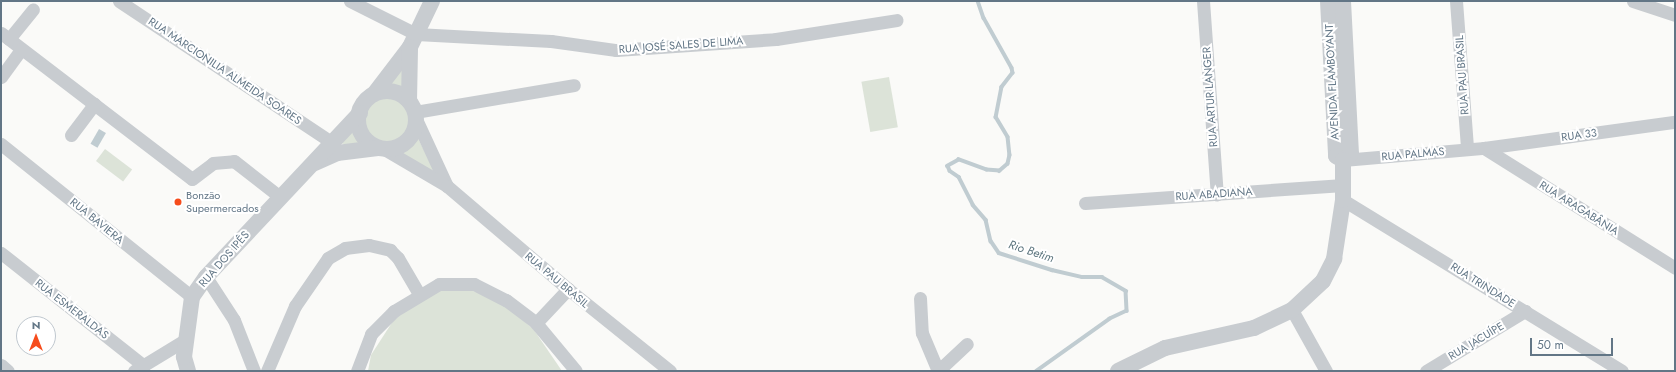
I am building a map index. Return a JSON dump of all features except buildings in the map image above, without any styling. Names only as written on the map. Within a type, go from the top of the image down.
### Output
[{"type":"street","name":"RUA MARCIONILIA ALMEIDA SOARES","points":[[119,1],[331,142]]},
{"type":"street","points":[[350,1],[413,40]]},
{"type":"street","points":[[413,40],[414,131],[407,141],[393,149],[381,148],[363,136],[360,128],[360,113],[364,104],[374,94],[413,40],[432,1]]},
{"type":"street","name":"RUA ARTUR LANGER","points":[[1203,1],[1217,194]]},
{"type":"street","name":"AVENIDA FLAMBOYANT","points":[[1328,1],[1336,156],[1343,160]]},
{"type":"street","name":"AVENIDA FLAMBOYANT","points":[[1343,1],[1351,154],[1343,160]]},
{"type":"street","name":"RUA PAU BRASIL","points":[[1456,1],[1467,149]]},
{"type":"street","points":[[1633,1],[1675,15]]},
{"type":"street","points":[[33,9],[5,36],[192,179],[213,163],[234,161],[279,196]]},
{"type":"street","name":"RUA JOSÉ SALES DE LIMA","points":[[413,40],[551,41],[616,50],[776,39],[897,20]]},
{"type":"street","points":[[1,77],[21,49]]},
{"type":"street","points":[[413,110],[574,85]]},
{"type":"street","points":[[374,94],[395,92],[413,110]]},
{"type":"street","points":[[71,135],[94,104]]},
{"type":"street","name":"RUA PAU BRASIL","points":[[413,110],[447,186]]},
{"type":"street","name":"RUA DOS IPÊS","points":[[192,297],[206,277],[279,196],[360,113]]},
{"type":"street","name":"RUA 33","points":[[1484,148],[1675,122]]},
{"type":"street","points":[[331,142],[343,149],[351,150]]},
{"type":"street","name":"RUA BAVIERA","points":[[1,144],[192,297]]},
{"type":"street","name":"RUA DOS IPÊS","points":[[305,169],[330,156],[351,150],[381,148]]},
{"type":"street","name":"RUA PAU BRASIL","points":[[381,148],[447,186],[568,289],[670,371]]},
{"type":"street","name":"RUA PALMAS","points":[[1343,160],[1484,148]]},
{"type":"street","name":"RUA ARAGABÂNIA","points":[[1484,148],[1675,268]]},
{"type":"street","name":"AVENIDA FLAMBOYANT","points":[[1118,371],[1165,348],[1254,328],[1292,310],[1323,282],[1334,259],[1343,192],[1343,160]]},
{"type":"street","name":"RUA ABADIANA","points":[[1085,203],[1217,194],[1343,192]]},
{"type":"street","name":"RUA TRINDADE","points":[[1343,192],[1525,311],[1622,371]]},
{"type":"street","points":[[267,371],[295,306],[328,258],[345,248],[369,245],[390,250],[398,258],[419,294]]},
{"type":"street","name":"RUA ESMERALDAS","points":[[1,253],[139,368]]},
{"type":"street","points":[[206,277],[234,320],[254,371]]},
{"type":"street","points":[[357,371],[371,334],[394,311],[419,294],[439,284],[474,284],[506,300],[536,323],[576,371]]},
{"type":"street","points":[[536,323],[568,289]]},
{"type":"street","points":[[188,371],[184,357],[185,340],[192,297]]},
{"type":"street","points":[[920,298],[922,333],[938,370],[967,344]]},
{"type":"street","points":[[1292,310],[1326,371]]},
{"type":"street","name":"RUA JACUÍPE","points":[[1426,371],[1525,311]]},
{"type":"street","points":[[139,368],[185,340]]},
{"type":"street","points":[[1,366],[8,371]]},
{"type":"shaded area","points":[[411,49],[401,90],[384,88]]},
{"type":"shaded area","points":[[889,77],[898,127],[870,132],[861,82]]},
{"type":"shaded area","points":[[391,98],[396,99],[403,104],[408,111],[408,129],[403,136],[396,141],[383,142],[378,141],[371,136],[366,129],[365,116],[366,111],[371,104],[378,99]]},
{"type":"shaded area","points":[[355,121],[357,130],[366,144],[346,145],[341,143]]},
{"type":"shaded area","points":[[99,129],[106,133],[97,148],[90,144]]},
{"type":"shaded area","points":[[417,136],[436,175],[398,153],[410,147]]},
{"type":"shaded area","points":[[105,149],[132,169],[123,181],[96,161]]},
{"type":"shaded area","points":[[442,288],[462,288],[484,294],[509,307],[534,330],[562,371],[368,371],[371,355],[393,321],[410,307]]},
{"type":"waterway","name":"Rio Betim","points":[[978,1],[984,18],[1012,68],[1013,73],[1002,87],[996,117],[1008,137],[1010,155],[1008,164],[1000,171],[987,170],[959,160],[948,166],[950,171],[959,177],[973,205],[986,220],[991,241],[999,253],[1052,270],[1082,277],[1102,277],[1126,291],[1127,311],[1110,319],[1037,371]]},
{"type":"place","name":"Bonzão Supermercados","points":[[178,202]]}]
